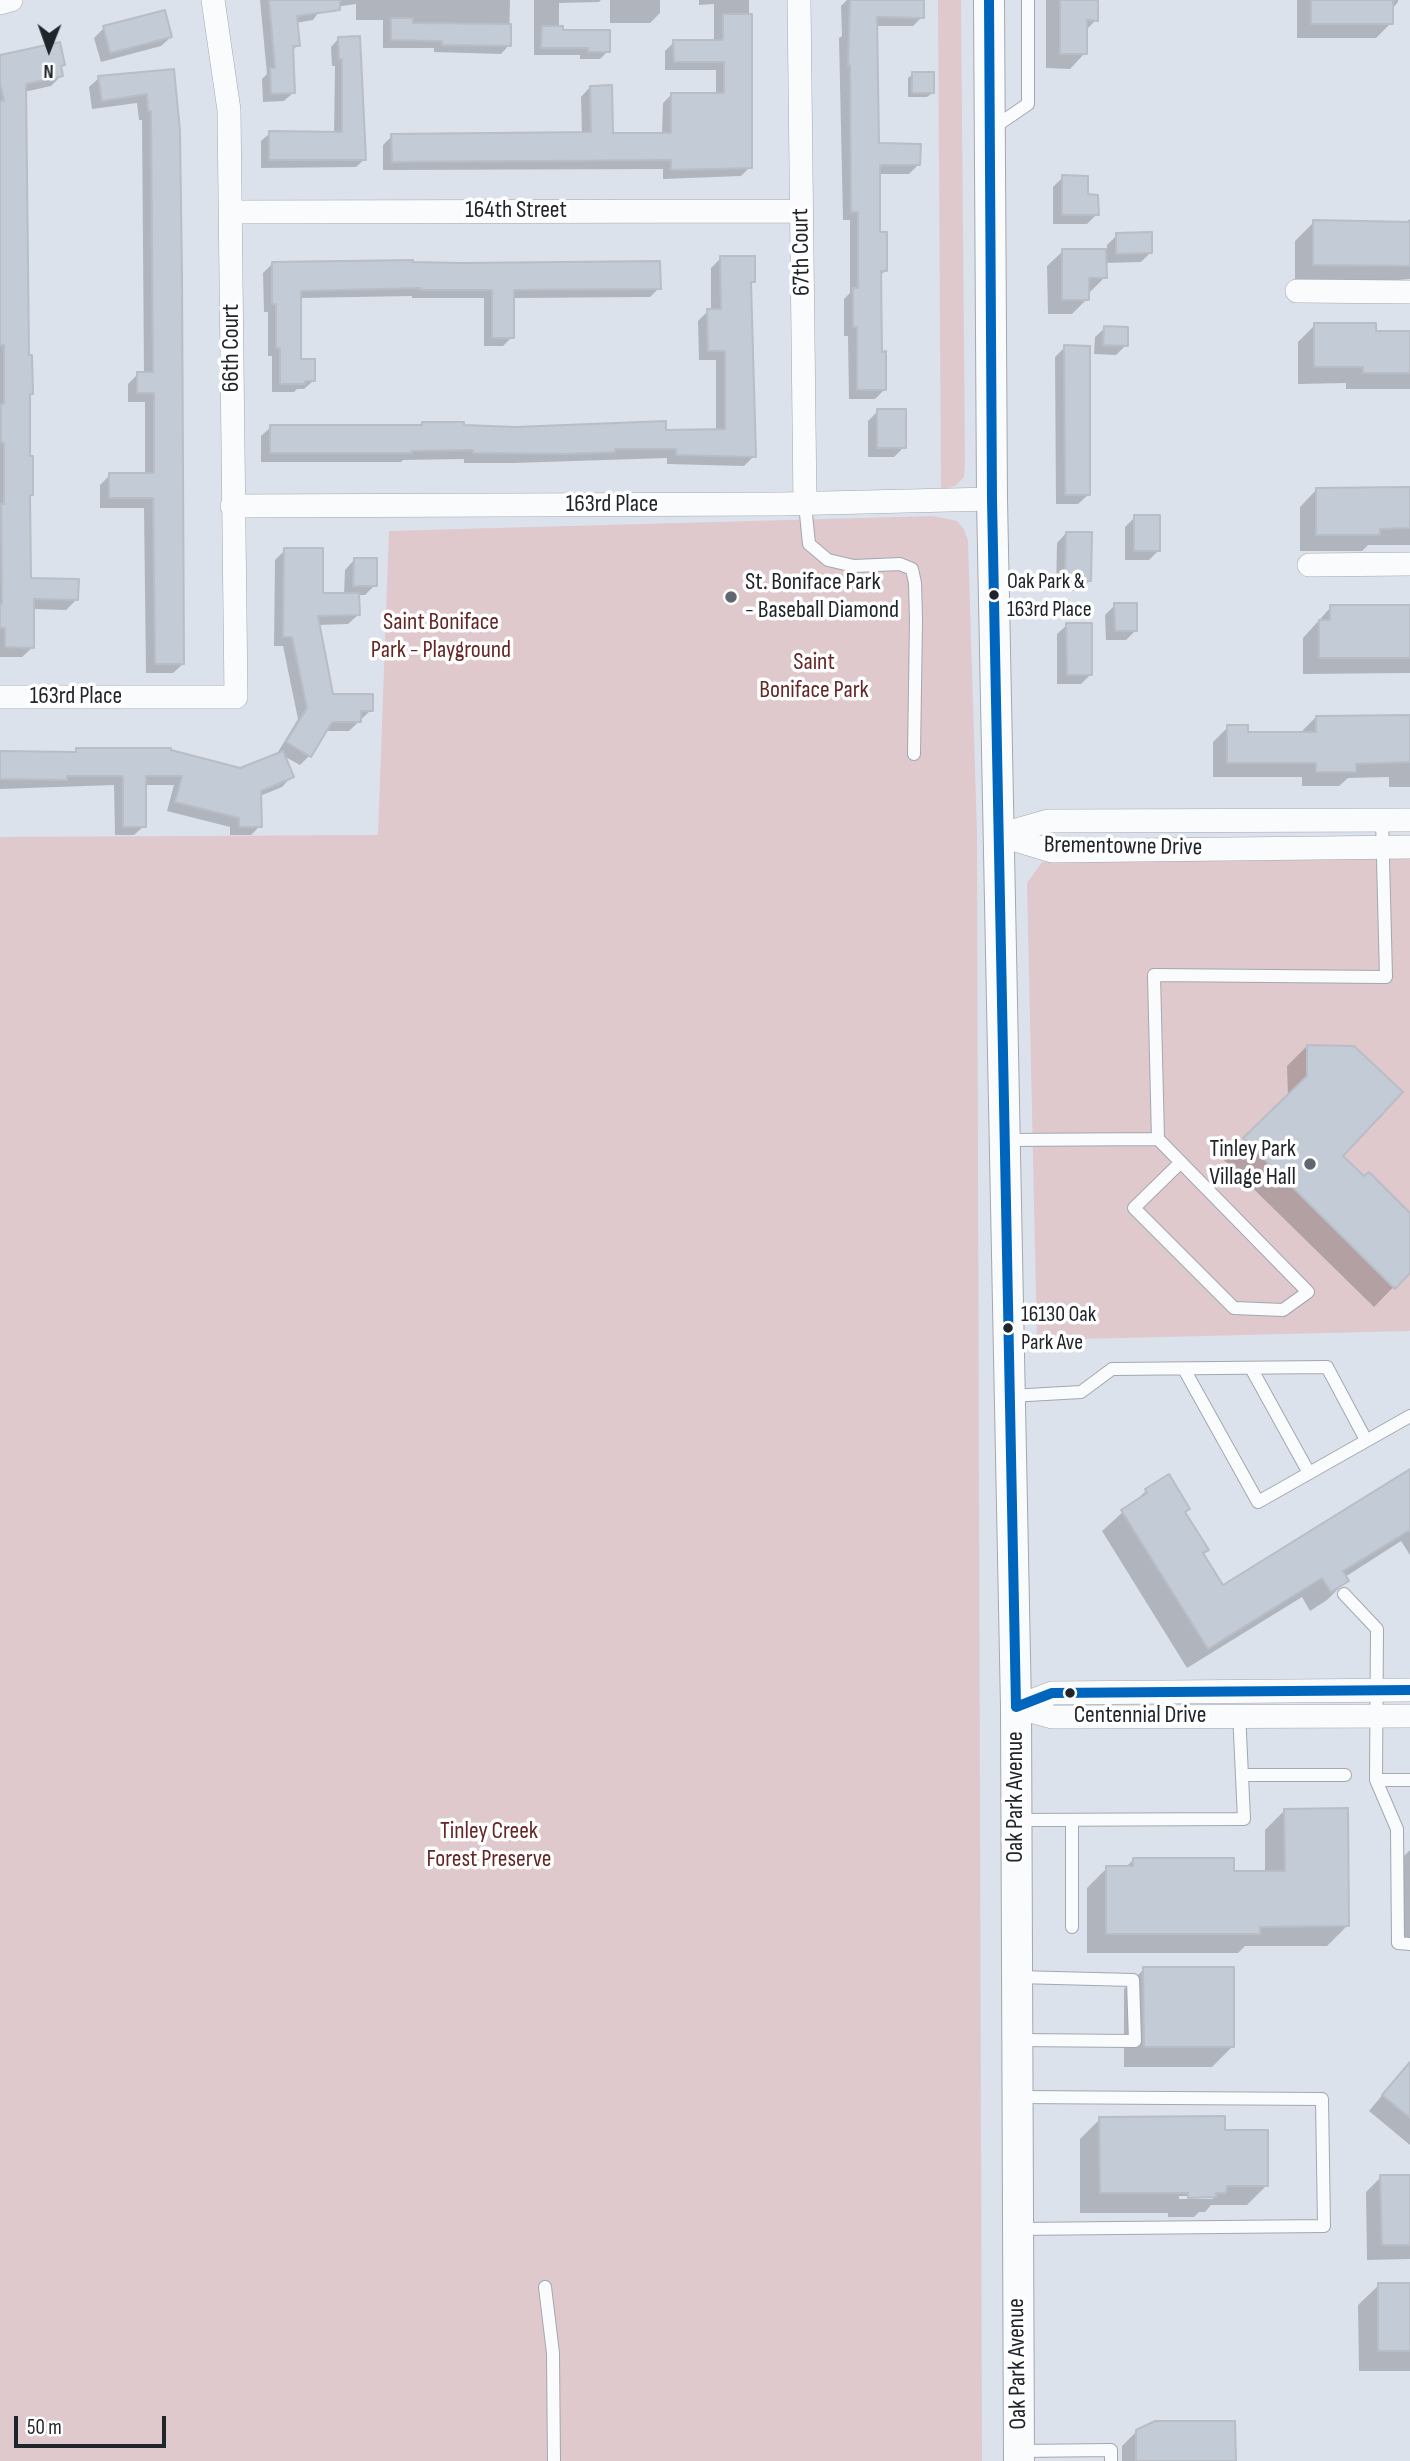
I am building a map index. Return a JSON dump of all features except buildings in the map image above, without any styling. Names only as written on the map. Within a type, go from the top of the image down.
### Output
[{"type":"street","points":[[0,3],[10,0]]},
{"type":"street","name":"66th Court","points":[[213,0],[229,110],[236,697]]},
{"type":"street","name":"67th Court","points":[[799,0],[805,504]]},
{"type":"street","name":"Oak Park Avenue","points":[[989,0],[992,499],[1016,1707],[1019,2456]]},
{"type":"street","name":"164th Street","points":[[231,212],[801,211]]},
{"type":"street","points":[[1297,291],[1410,292]]},
{"type":"street","name":"163rd Place","points":[[232,506],[805,504],[992,499]]},
{"type":"street","points":[[1309,565],[1410,564]]},
{"type":"street","name":"163rd Place","points":[[0,697],[236,697]]},
{"type":"street","name":"Brementowne Drive","points":[[999,835],[1048,821],[1410,820]]},
{"type":"street","name":"Brementowne Drive","points":[[999,835],[1052,851],[1410,848]]},
{"type":"street","name":"Centennial Drive","points":[[1016,1707],[1052,1693],[1410,1690]]},
{"type":"street","name":"Centennial Drive","points":[[1016,1707],[1052,1717],[1410,1716]]},
{"type":"lane","points":[[990,130],[1028,104],[1028,0]]},
{"type":"lane","points":[[805,504],[809,544],[828,560],[853,566],[900,564],[912,569],[916,620],[914,754]]},
{"type":"lane","points":[[1180,1163],[1134,1208],[1234,1308],[1283,1310],[1308,1292],[1158,1139],[1154,975],[1386,977],[1382,819]]},
{"type":"lane","points":[[1005,1140],[1158,1139]]},
{"type":"lane","points":[[1010,1396],[1081,1392],[1112,1369],[1327,1367],[1366,1440]]},
{"type":"lane","points":[[1251,1368],[1309,1473]]},
{"type":"lane","points":[[1184,1369],[1258,1502],[1410,1416]]},
{"type":"lane","points":[[1344,1594],[1377,1629],[1376,1780],[1404,1829],[1398,1943],[1410,1944]]},
{"type":"lane","points":[[1017,1820],[1244,1819],[1237,1691]]},
{"type":"lane","points":[[1242,1775],[1345,1775]]},
{"type":"lane","points":[[1376,1780],[1410,1780]]},
{"type":"lane","points":[[1072,1820],[1072,1927]]},
{"type":"lane","points":[[1017,1977],[1133,1980],[1135,2041],[1017,2040]]},
{"type":"lane","points":[[1017,2097],[1322,2099],[1324,2226],[1017,2229]]},
{"type":"lane","points":[[545,2287],[553,2353],[555,2461]]},
{"type":"lane","points":[[1019,2456],[1111,2450],[1111,2461]]},
{"type":"green space","points":[[938,0],[961,0],[965,462],[964,477],[955,486],[941,491]]},
{"type":"green space","name":"Tinley Creek Forest Preserve","points":[[933,516],[957,521],[964,529],[968,541],[977,834],[982,2461],[0,2461],[0,837],[378,835],[389,531]]},
{"type":"green space","points":[[1410,858],[1410,1331],[1037,1340],[1027,883],[1042,862]]},
{"type":"transit line","points":[[989,0],[992,499],[1016,1707]]},
{"type":"transit line","points":[[1016,1707],[1052,1693],[1410,1690]]},
{"type":"place","name":"Oak Park & 163rd Place","points":[[994,595]]},
{"type":"place","name":"St. Boniface Park - Baseball Diamond","points":[[731,597]]},
{"type":"place","name":"Tinley Park Village Hall","points":[[1310,1164]]},
{"type":"place","name":"16130 Oak Park Ave","points":[[1008,1328]]},
{"type":"park label","name":"Saint Boniface Park - Playground","points":[[441,637]]},
{"type":"park label","name":"Saint Boniface Park","points":[[814,677]]}]
